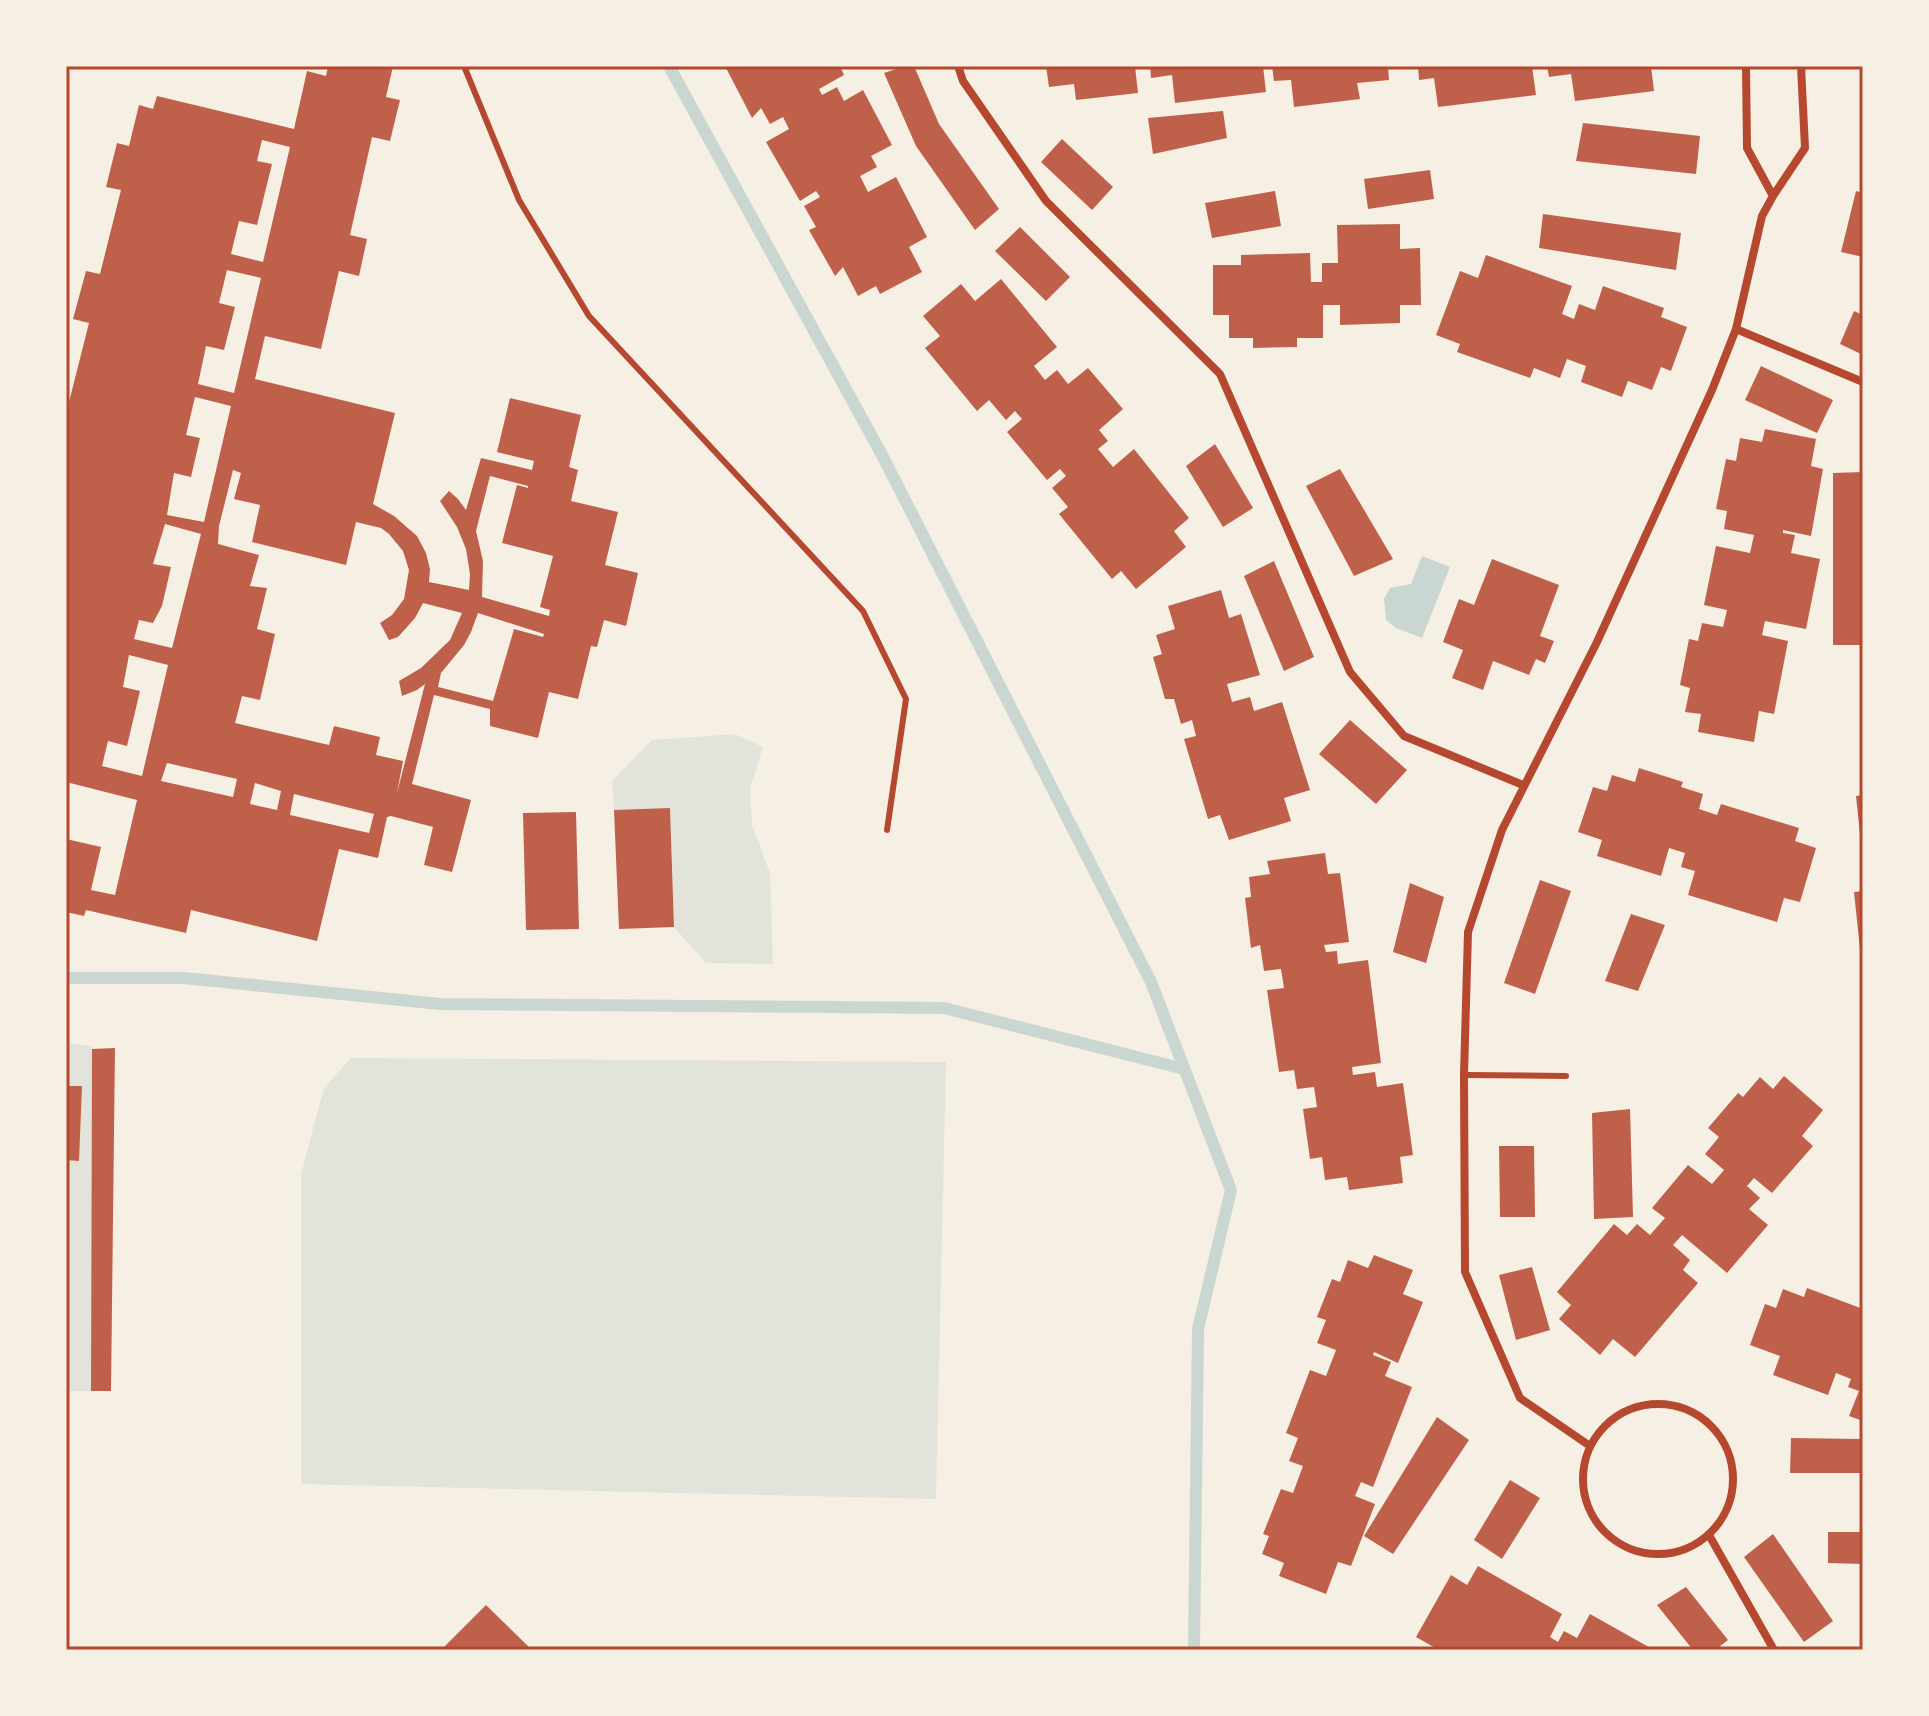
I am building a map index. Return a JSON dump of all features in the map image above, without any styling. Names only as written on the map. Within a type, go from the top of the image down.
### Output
[{"type":"street","points":[[958,66],[963,81],[1046,201],[1220,374],[1350,672],[1404,736],[1523,785]]},
{"type":"street","points":[[1746,66],[1747,148],[1773,196]]},
{"type":"street","points":[[1590,1446],[1520,1398],[1465,1272],[1464,1075],[1468,932],[1502,830],[1597,642],[1712,390],[1736,329],[1762,216],[1805,148],[1801,66]]},
{"type":"street","points":[[1736,329],[1863,382]]},
{"type":"street","points":[[1647,1404],[1672,1404],[1695,1413],[1714,1429],[1728,1450],[1733,1474],[1731,1499],[1723,1518],[1709,1535],[1688,1549],[1662,1555],[1636,1552],[1613,1540],[1595,1521],[1584,1498],[1583,1471],[1590,1446],[1604,1426],[1624,1411],[1647,1404]]},
{"type":"street","points":[[1709,1535],[1774,1650]]},
{"type":"lane","points":[[464,66],[519,200],[589,316],[863,611],[906,699],[887,830]]},
{"type":"lane","points":[[1464,1075],[1566,1076]]},
{"type":"shaded area","points":[[1422,556],[1450,567],[1422,638],[1396,628],[1386,620],[1384,599],[1390,588],[1411,584]]},
{"type":"shaded area","points":[[735,734],[763,747],[750,788],[752,825],[770,873],[773,964],[706,963],[674,927],[670,808],[614,810],[612,781],[652,740]]},
{"type":"shaded area","points":[[66,1043],[92,1046],[91,1391],[66,1391]]},
{"type":"shaded area","points":[[351,1058],[946,1062],[936,1499],[301,1484],[301,1174],[324,1088]]},
{"type":"building","points":[[328,66],[393,66],[386,97],[400,100],[390,141],[372,137],[350,235],[367,239],[359,276],[339,271],[321,349],[265,336],[255,379],[395,413],[373,504],[394,516],[417,536],[426,553],[429,582],[469,590],[466,549],[457,527],[440,501],[449,491],[466,510],[481,458],[532,470],[534,461],[497,452],[510,398],[581,415],[569,467],[578,470],[571,501],[618,512],[605,565],[638,573],[626,626],[604,620],[597,647],[591,646],[578,699],[549,692],[538,738],[490,726],[490,709],[434,695],[412,784],[471,800],[452,872],[424,865],[433,827],[387,817],[378,858],[339,849],[317,941],[191,910],[186,933],[86,910],[84,916],[66,912],[66,839],[101,847],[91,890],[115,895],[137,800],[66,782],[66,405],[89,323],[73,319],[86,271],[100,274],[121,190],[106,187],[117,143],[129,146],[139,105],[153,109],[157,96],[294,129],[307,71],[326,76]],"holes":[[[262,140],[290,147],[263,262],[231,254],[239,221],[257,225],[272,164],[257,161]],[[227,270],[261,278],[234,393],[198,384],[206,346],[224,350],[235,307],[219,303]],[[195,397],[231,406],[204,522],[167,515],[174,473],[191,477],[200,438],[186,435]],[[233,470],[241,473],[234,499],[260,505],[252,542],[346,565],[356,522],[381,528],[389,534],[403,551],[409,570],[404,599],[392,615],[380,623],[389,640],[398,637],[415,618],[423,603],[462,613],[450,640],[421,668],[399,681],[402,696],[425,684],[397,793],[403,761],[376,755],[380,737],[334,726],[329,745],[235,723],[242,696],[260,700],[275,634],[257,629],[267,588],[250,586],[259,555],[218,544],[219,526]],[[490,476],[528,486],[517,485],[502,543],[553,556],[540,607],[550,610],[549,616],[482,597],[483,561],[476,531]],[[165,524],[201,534],[172,648],[134,639],[139,620],[153,623],[162,606],[171,567],[153,564]],[[478,613],[544,634],[543,637],[514,629],[493,701],[438,687],[441,673],[464,645]],[[129,655],[168,665],[142,776],[102,766],[108,741],[127,746],[140,691],[123,687]],[[167,763],[237,779],[233,797],[161,781]],[[255,783],[281,791],[277,810],[250,804]],[[294,794],[374,814],[369,833],[290,815]]]},
{"type":"building","points":[[840,66],[844,75],[819,89],[822,95],[837,87],[844,101],[863,90],[892,145],[871,156],[877,167],[860,176],[868,192],[896,177],[927,237],[909,247],[922,272],[880,294],[876,286],[858,296],[843,267],[835,276],[809,230],[816,227],[804,206],[820,197],[816,191],[800,201],[766,142],[789,129],[783,117],[770,124],[761,108],[752,118],[726,68]]},
{"type":"building","points":[[914,66],[939,124],[999,209],[975,230],[916,146],[884,73]]},
{"type":"building","points":[[1046,66],[1135,66],[1138,93],[1076,100],[1074,84],[1049,87]]},
{"type":"building","points":[[1150,66],[1263,66],[1266,92],[1175,103],[1172,75],[1151,78]]},
{"type":"building","points":[[1272,66],[1388,66],[1389,80],[1357,83],[1360,99],[1294,107],[1291,80],[1274,81]]},
{"type":"building","points":[[1418,66],[1532,66],[1536,95],[1438,107],[1434,78],[1419,80]]},
{"type":"building","points":[[1547,66],[1651,66],[1654,91],[1575,101],[1571,74],[1549,77]]},
{"type":"building","points":[[1223,111],[1227,138],[1153,154],[1148,118]]},
{"type":"building","points":[[1583,123],[1700,136],[1696,174],[1576,161]]},
{"type":"building","points":[[1062,139],[1113,187],[1092,210],[1041,162]]},
{"type":"building","points":[[1430,170],[1434,199],[1368,209],[1364,179]]},
{"type":"building","points":[[1275,191],[1281,226],[1212,238],[1205,203]]},
{"type":"building","points":[[1856,191],[1863,193],[1863,257],[1841,252]]},
{"type":"building","points":[[1543,214],[1681,233],[1676,270],[1539,248]]},
{"type":"building","points":[[1400,224],[1400,249],[1420,248],[1421,305],[1400,305],[1400,323],[1340,325],[1340,305],[1323,305],[1323,338],[1297,338],[1297,347],[1253,348],[1253,338],[1229,338],[1229,315],[1213,315],[1213,265],[1241,265],[1241,255],[1310,253],[1311,282],[1322,282],[1322,263],[1338,263],[1337,225]]},
{"type":"building","points":[[1020,227],[1070,277],[1046,301],[995,251]]},
{"type":"building","points":[[1486,255],[1572,286],[1562,314],[1574,319],[1579,304],[1595,310],[1603,286],[1664,308],[1661,317],[1687,327],[1671,371],[1661,367],[1652,390],[1628,381],[1622,397],[1581,382],[1586,366],[1567,359],[1560,378],[1534,368],[1530,378],[1457,352],[1460,344],[1436,335],[1460,271],[1478,278]]},
{"type":"building","points":[[1001,279],[1057,347],[1034,366],[1045,380],[1057,370],[1068,384],[1088,368],[1123,409],[1099,430],[1108,441],[1098,449],[1113,467],[1134,449],[1189,518],[1174,531],[1186,547],[1136,589],[1121,571],[1112,579],[1059,514],[1068,507],[1052,488],[1066,476],[1060,469],[1047,480],[1007,432],[1022,419],[1015,411],[1006,420],[989,400],[977,411],[925,348],[940,336],[923,316],[961,284],[975,301]]},
{"type":"building","points":[[1854,311],[1863,315],[1863,355],[1840,344]]},
{"type":"building","points":[[1761,366],[1833,400],[1817,433],[1745,400]]},
{"type":"building","points":[[1765,429],[1816,439],[1811,466],[1823,469],[1811,536],[1783,530],[1783,533],[1795,535],[1791,553],[1820,559],[1806,629],[1765,621],[1762,635],[1788,641],[1774,714],[1759,711],[1754,742],[1698,732],[1701,714],[1685,712],[1690,688],[1680,685],[1689,639],[1698,641],[1702,623],[1723,627],[1727,610],[1704,605],[1716,546],[1750,553],[1754,535],[1724,529],[1727,511],[1716,509],[1726,459],[1736,461],[1740,438],[1762,442]]},
{"type":"building","points":[[1215,444],[1253,508],[1223,527],[1186,466]]},
{"type":"building","points":[[1340,469],[1393,559],[1354,576],[1306,486]]},
{"type":"building","points":[[1863,472],[1863,645],[1833,645],[1833,473]]},
{"type":"building","points":[[1492,559],[1559,585],[1540,636],[1554,641],[1545,663],[1536,659],[1529,675],[1493,661],[1483,690],[1452,678],[1463,650],[1443,642],[1459,599],[1474,605]]},
{"type":"building","points":[[1274,561],[1314,657],[1284,671],[1244,576]]},
{"type":"building","points":[[1221,590],[1229,618],[1241,614],[1260,675],[1227,684],[1232,702],[1250,697],[1254,711],[1282,702],[1310,790],[1284,798],[1291,821],[1229,840],[1220,815],[1208,819],[1184,739],[1196,736],[1192,720],[1181,724],[1174,699],[1165,699],[1153,657],[1162,654],[1156,635],[1175,629],[1168,606]]},
{"type":"building","points":[[1350,720],[1407,770],[1376,804],[1319,754]]},
{"type":"building","points":[[1639,768],[1683,782],[1681,787],[1703,794],[1699,809],[1717,815],[1721,804],[1799,828],[1795,841],[1816,848],[1800,902],[1784,898],[1777,922],[1688,895],[1695,871],[1681,867],[1685,853],[1669,848],[1661,876],[1597,856],[1602,840],[1578,832],[1593,787],[1607,791],[1612,775],[1635,782]]},
{"type":"building","points":[[1863,795],[1863,844],[1861,844],[1856,796]]},
{"type":"building","points":[[670,808],[674,927],[619,929],[614,810]]},
{"type":"building","points":[[576,812],[579,929],[526,930],[523,813]]},
{"type":"building","points":[[1325,853],[1328,874],[1340,873],[1349,942],[1324,945],[1326,952],[1337,951],[1338,964],[1368,960],[1381,1063],[1352,1067],[1353,1075],[1375,1072],[1377,1087],[1403,1083],[1413,1155],[1400,1157],[1403,1183],[1349,1190],[1347,1177],[1325,1180],[1322,1157],[1310,1159],[1303,1109],[1317,1107],[1314,1087],[1297,1089],[1294,1070],[1279,1072],[1267,990],[1284,988],[1281,969],[1264,971],[1260,945],[1251,948],[1245,898],[1251,897],[1249,877],[1270,874],[1267,861]]},
{"type":"building","points":[[1540,880],[1571,891],[1535,994],[1504,983]]},
{"type":"building","points":[[1410,883],[1444,897],[1426,963],[1393,952]]},
{"type":"building","points":[[1863,891],[1863,959],[1861,959],[1854,892]]},
{"type":"building","points":[[1631,914],[1665,925],[1638,991],[1605,981]]},
{"type":"building","points":[[115,1048],[111,1391],[91,1391],[92,1049]]},
{"type":"building","points":[[1784,1076],[1823,1110],[1802,1136],[1813,1146],[1772,1193],[1754,1178],[1747,1186],[1760,1198],[1749,1209],[1768,1225],[1727,1273],[1682,1235],[1673,1245],[1690,1260],[1683,1270],[1698,1283],[1635,1357],[1613,1339],[1600,1355],[1559,1319],[1571,1305],[1557,1292],[1614,1224],[1627,1235],[1637,1224],[1650,1235],[1665,1218],[1652,1208],[1688,1165],[1712,1184],[1724,1170],[1705,1154],[1719,1137],[1708,1128],[1738,1093],[1743,1097],[1760,1077],[1773,1089]]},
{"type":"building","points":[[66,1086],[82,1086],[79,1161],[66,1160]]},
{"type":"building","points":[[1630,1109],[1633,1217],[1594,1219],[1592,1113]]},
{"type":"building","points":[[1499,1146],[1534,1146],[1535,1217],[1500,1217]]},
{"type":"building","points":[[1374,1255],[1413,1270],[1403,1294],[1423,1302],[1398,1363],[1374,1352],[1373,1355],[1391,1362],[1385,1376],[1412,1387],[1373,1487],[1361,1482],[1355,1496],[1375,1504],[1351,1566],[1338,1562],[1326,1594],[1279,1576],[1284,1563],[1262,1554],[1269,1536],[1263,1534],[1281,1489],[1293,1493],[1303,1466],[1289,1461],[1298,1438],[1286,1433],[1310,1370],[1326,1376],[1336,1350],[1317,1343],[1326,1320],[1317,1317],[1332,1279],[1340,1282],[1348,1260],[1368,1268]]},
{"type":"building","points":[[1532,1267],[1550,1330],[1516,1340],[1499,1275]]},
{"type":"building","points":[[1807,1288],[1863,1309],[1863,1421],[1849,1416],[1859,1391],[1848,1387],[1851,1379],[1836,1373],[1828,1395],[1773,1375],[1780,1356],[1750,1345],[1765,1304],[1776,1308],[1783,1289],[1804,1297]]},
{"type":"building","points":[[1437,1417],[1469,1440],[1393,1554],[1364,1536]]},
{"type":"building","points":[[1791,1438],[1862,1439],[1861,1473],[1790,1473]]},
{"type":"building","points":[[1510,1480],[1540,1498],[1502,1559],[1474,1540]]},
{"type":"building","points":[[1828,1532],[1863,1532],[1863,1564],[1828,1563]]},
{"type":"building","points":[[1773,1534],[1833,1621],[1804,1642],[1744,1557]]},
{"type":"building","points":[[1478,1566],[1562,1614],[1550,1637],[1558,1642],[1564,1631],[1577,1638],[1590,1614],[1654,1650],[1439,1650],[1416,1637],[1451,1575],[1467,1585]]},
{"type":"building","points":[[1686,1587],[1728,1640],[1715,1650],[1693,1650],[1657,1605]]},
{"type":"building","points":[[486,1605],[532,1650],[443,1648]]},
{"type":"waterway","points":[[669,66],[882,455],[1151,982],[1231,1190],[1198,1329],[1194,1650]]},
{"type":"waterway","points":[[66,978],[184,978],[440,1004],[944,1008],[1184,1069]]}]
